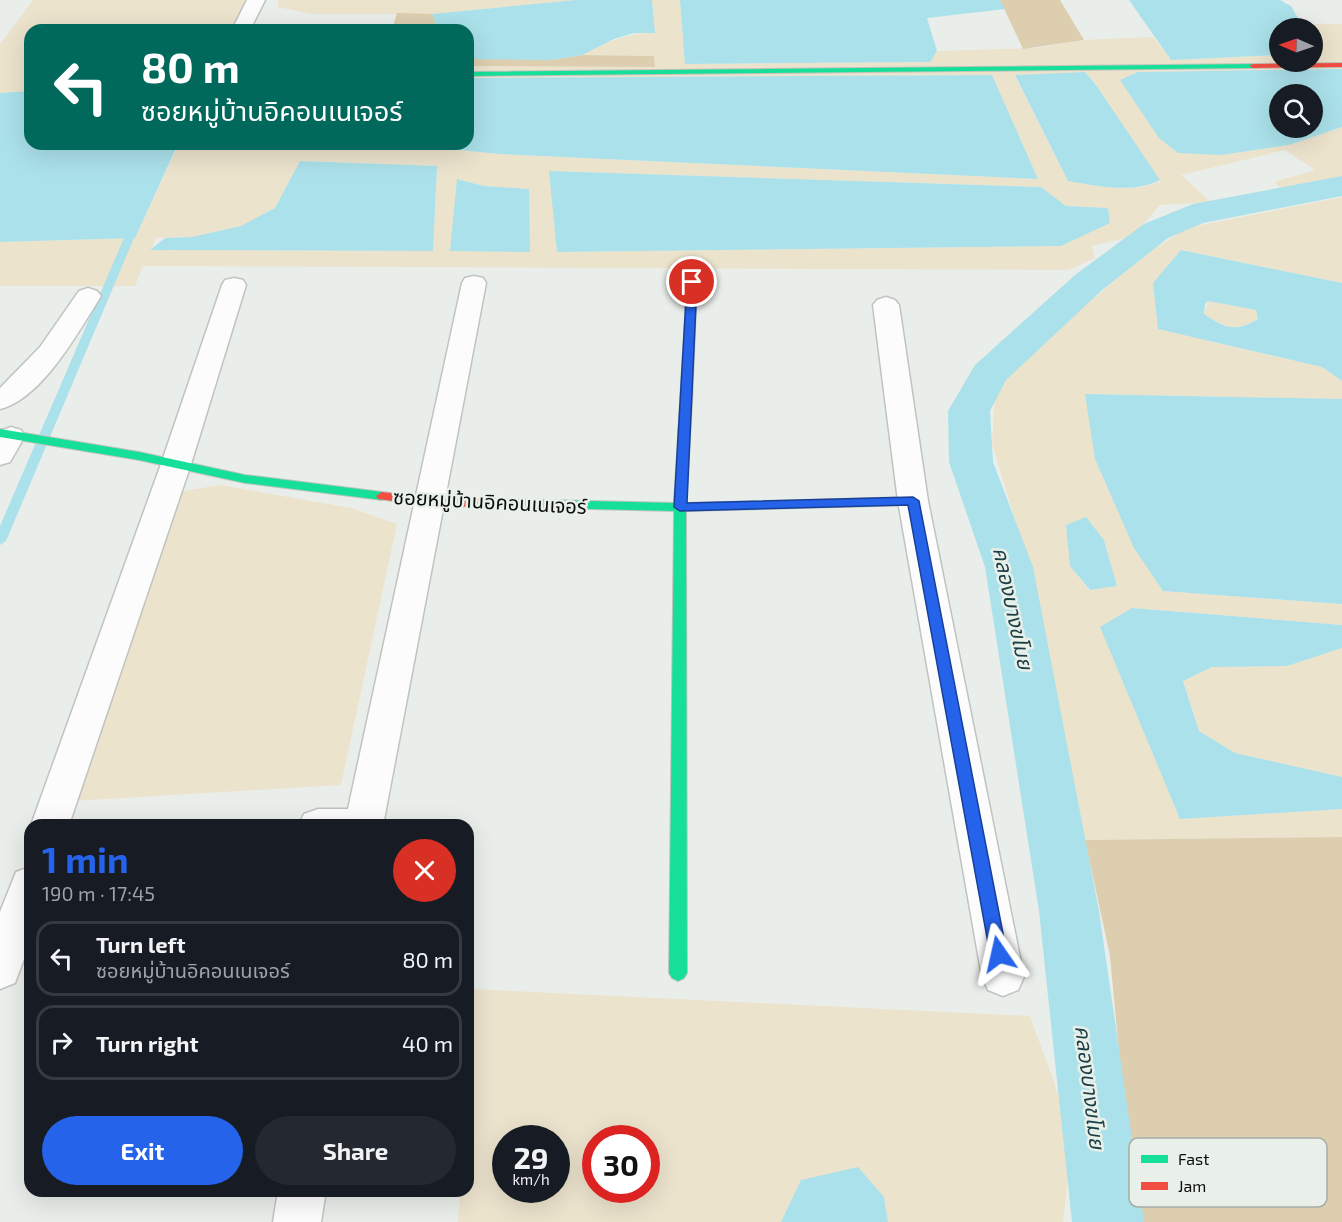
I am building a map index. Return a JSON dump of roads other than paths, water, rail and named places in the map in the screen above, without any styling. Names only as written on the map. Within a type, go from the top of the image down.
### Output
[{"type":"street","points":[[244,24],[256,0]]},
{"type":"street","points":[[474,74],[1342,65]]},
{"type":"street","points":[[678,973],[680,507],[692,282]]},
{"type":"street","points":[[365,819],[474,283]]},
{"type":"street","points":[[52,819],[176,464],[234,285]]},
{"type":"street","points":[[0,401],[25,382],[45,360],[88,296]]},
{"type":"street","points":[[886,305],[913,501],[1003,976]]},
{"type":"street","name":"ซอยหมู่บ้านอิคอนเนเจอร์","points":[[10,441],[61,444],[176,464],[245,479],[431,502],[680,507],[913,501]]},
{"type":"street","points":[[0,970],[24,901]]},
{"type":"street","points":[[297,1222],[301,1197]]},
{"type":"water","points":[[576,0],[652,0],[655,33],[634,33],[614,39],[582,55],[551,60],[474,59],[474,24],[436,24],[432,14]]},
{"type":"water","points":[[680,0],[1000,0],[1005,9],[927,18],[937,51],[930,62],[685,64]]},
{"type":"water","points":[[1129,0],[1280,0],[1291,6],[1298,18],[1269,18],[1269,55],[1171,60]]},
{"type":"water","points":[[1323,69],[1342,69],[1342,127],[1323,133],[1323,84],[1269,84],[1269,138],[1310,138],[1289,145],[1221,155],[1178,153],[1159,138],[1120,80],[1138,72],[1269,70],[1269,72],[1323,72]]},
{"type":"water","points":[[1085,72],[1160,180],[1139,187],[1127,188],[1103,187],[1068,181],[1015,75]]},
{"type":"water","points":[[992,75],[1038,179],[499,154],[460,150],[474,150],[474,78]]},
{"type":"water","points":[[24,91],[24,150],[175,150],[135,238],[0,242],[0,93]]},
{"type":"water","points":[[300,161],[437,166],[433,251],[150,250],[165,238],[192,237],[241,226],[275,208]]},
{"type":"water","points":[[549,171],[1041,187],[1066,206],[1108,208],[1110,223],[1061,246],[557,252]]},
{"type":"water","points":[[457,179],[484,186],[529,189],[530,252],[450,251]]},
{"type":"water","points":[[1181,250],[1342,283],[1342,381],[1322,367],[1158,329],[1153,283]],"holes":[[[1208,301],[1256,310],[1258,319],[1236,327],[1218,323],[1204,314],[1205,304]]]},
{"type":"water","points":[[1085,394],[1342,399],[1342,604],[1163,591],[1134,548],[1095,459]]},
{"type":"water","points":[[1086,517],[1104,540],[1117,586],[1090,590],[1070,566],[1066,525]]},
{"type":"water","points":[[1132,608],[1342,625],[1342,648],[1287,666],[1212,667],[1183,681],[1199,731],[1235,753],[1342,777],[1342,809],[1180,819],[1100,627]]},
{"type":"water","points":[[858,1167],[884,1197],[888,1222],[781,1222],[801,1180]]},
{"type":"waterway","name":"คลองบางขโมย","points":[[1108,1222],[1069,911],[1009,567],[971,462],[969,411],[989,374],[1088,283],[1156,231],[1193,214],[1342,186]]},
{"type":"waterway","points":[[0,541],[129,238]]}]
